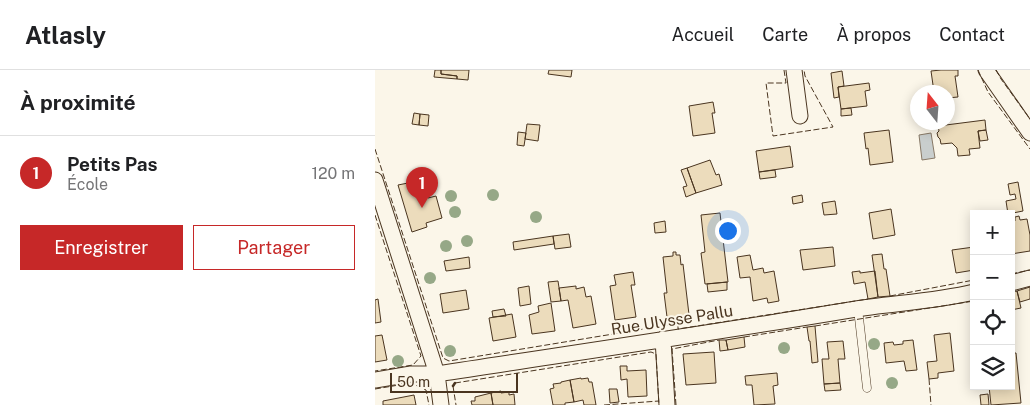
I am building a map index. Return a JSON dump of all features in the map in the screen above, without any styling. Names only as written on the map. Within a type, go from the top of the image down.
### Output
[{"type":"street","points":[[794,70],[800,116]]},
{"type":"street","points":[[986,70],[1030,133]]},
{"type":"street","points":[[375,180],[437,374],[441,405]]},
{"type":"street","points":[[1015,282],[1030,278]]},
{"type":"street","name":"Rue Ulysse Pallu","points":[[375,380],[411,374],[437,374],[858,308],[955,297],[970,293]]},
{"type":"street","points":[[663,339],[667,405]]},
{"type":"lane","points":[[858,308],[867,388]]},
{"type":"shaded area","points":[[931,133],[935,158],[922,160],[919,135]]},
{"type":"building","points":[[435,70],[441,70],[441,74],[457,76],[457,79],[434,77]]},
{"type":"building","points":[[441,70],[469,70],[468,80],[457,79],[457,76],[441,74]]},
{"type":"building","points":[[549,70],[572,70],[571,77],[548,74]]},
{"type":"building","points":[[958,70],[958,76],[955,76],[958,97],[955,97],[955,85],[933,85],[931,71]]},
{"type":"building","points":[[842,71],[844,86],[838,87],[839,97],[834,98],[831,73]]},
{"type":"building","points":[[869,83],[870,90],[865,91],[867,106],[841,109],[838,87]]},
{"type":"building","points":[[713,102],[715,113],[712,113],[715,133],[693,136],[689,106]]},
{"type":"building","points":[[851,108],[852,115],[841,116],[841,109]]},
{"type":"building","points":[[414,113],[420,114],[419,125],[412,124]]},
{"type":"building","points":[[420,114],[429,115],[428,126],[419,125]]},
{"type":"building","points":[[985,120],[986,130],[978,131],[980,148],[969,149],[970,155],[958,156],[957,148],[952,143],[941,144],[937,133],[939,130],[955,130],[955,124]]},
{"type":"building","points":[[527,124],[540,125],[538,141],[525,139]]},
{"type":"building","points":[[889,130],[893,162],[870,165],[864,133]]},
{"type":"building","points":[[986,130],[988,140],[980,141],[978,131]]},
{"type":"building","points":[[518,132],[526,133],[524,146],[517,145]]},
{"type":"building","points":[[790,146],[793,167],[759,172],[756,151]]},
{"type":"building","points":[[710,160],[716,175],[719,174],[722,185],[696,193],[687,168]]},
{"type":"building","points":[[687,168],[696,193],[686,197],[683,187],[687,186],[681,170]]},
{"type":"building","points":[[775,170],[776,177],[760,179],[759,172]]},
{"type":"building","points":[[423,180],[428,198],[436,196],[442,218],[426,223],[427,227],[412,232],[398,185]]},
{"type":"building","points":[[1018,182],[1023,211],[1015,213],[1015,210],[1007,210],[1006,201],[1016,199],[1015,194],[1010,195],[1008,184]]},
{"type":"building","points":[[802,195],[803,202],[793,204],[792,197]]},
{"type":"building","points":[[835,201],[837,214],[824,215],[822,203]]},
{"type":"building","points":[[891,209],[895,235],[873,239],[869,213]]},
{"type":"building","points":[[720,213],[728,282],[705,284],[701,253],[705,252],[701,215]]},
{"type":"building","points":[[1019,216],[1020,220],[1027,219],[1030,251],[1015,253],[1015,217]]},
{"type":"building","points":[[665,221],[666,232],[655,233],[654,223]]},
{"type":"building","points":[[569,234],[571,247],[555,249],[553,236]]},
{"type":"building","points":[[553,236],[554,244],[514,250],[513,242]]},
{"type":"building","points":[[833,247],[835,266],[803,270],[800,250]]},
{"type":"building","points":[[970,248],[970,271],[956,273],[952,250]]},
{"type":"building","points":[[673,252],[676,252],[676,255],[680,255],[681,265],[683,264],[690,323],[668,325],[664,293],[667,293],[663,257],[673,256]]},
{"type":"building","points":[[882,254],[890,296],[878,297],[872,255]]},
{"type":"building","points":[[750,255],[753,270],[763,268],[764,273],[774,271],[779,301],[768,303],[767,298],[753,301],[750,277],[740,278],[737,257]]},
{"type":"building","points":[[469,257],[470,268],[446,271],[444,261]]},
{"type":"building","points":[[860,271],[860,273],[875,271],[878,297],[868,299],[865,282],[854,284],[852,272]]},
{"type":"building","points":[[633,272],[635,285],[631,285],[636,317],[615,320],[610,286],[616,285],[614,275]]},
{"type":"building","points":[[558,281],[561,301],[551,302],[548,282]]},
{"type":"building","points":[[727,282],[727,290],[708,292],[707,284]]},
{"type":"building","points":[[529,286],[531,304],[520,306],[518,288]]},
{"type":"building","points":[[576,286],[576,289],[584,287],[586,297],[591,296],[596,324],[573,328],[568,300],[561,301],[559,288]]},
{"type":"building","points":[[1030,287],[1030,299],[1020,302],[1017,291]]},
{"type":"building","points":[[466,290],[469,309],[443,313],[440,294]]},
{"type":"building","points":[[1015,291],[1017,291],[1021,308],[1015,309],[1015,300]]},
{"type":"building","points":[[378,299],[381,322],[375,323],[375,300]]},
{"type":"building","points":[[551,303],[555,331],[532,334],[529,315],[539,312],[538,306]]},
{"type":"building","points":[[504,309],[506,316],[493,317],[492,311]]},
{"type":"building","points":[[512,314],[516,337],[493,341],[489,318]]},
{"type":"building","points":[[815,326],[818,362],[812,363],[807,327]]},
{"type":"building","points":[[950,333],[954,371],[938,373],[938,378],[929,379],[927,362],[937,361],[934,335]]},
{"type":"building","points":[[382,335],[387,360],[375,362],[375,336]]},
{"type":"building","points":[[744,337],[745,347],[728,350],[726,340]]},
{"type":"building","points":[[719,340],[726,340],[728,350],[720,351]]},
{"type":"building","points":[[913,340],[917,370],[906,371],[904,361],[886,363],[884,343],[893,342],[894,345],[903,344],[903,341]]},
{"type":"building","points":[[843,341],[845,359],[838,359],[840,383],[824,384],[822,359],[829,359],[827,342]]},
{"type":"building","points":[[714,352],[716,383],[686,385],[683,354]]},
{"type":"building","points":[[1016,353],[1021,403],[991,405],[989,390],[1015,390]]},
{"type":"building","points":[[620,366],[627,366],[627,371],[646,370],[647,396],[628,397],[627,379],[621,380]]},
{"type":"building","points":[[777,373],[778,385],[773,386],[775,404],[754,405],[752,385],[746,385],[745,376]]},
{"type":"building","points":[[588,378],[589,382],[592,382],[596,405],[584,405],[583,400],[574,402],[570,380]]},
{"type":"building","points":[[570,380],[574,402],[565,403],[565,405],[553,405],[550,389],[554,388],[553,384]]},
{"type":"building","points":[[840,383],[841,390],[825,391],[824,384]]},
{"type":"building","points":[[609,389],[617,389],[619,402],[610,403]]},
{"type":"building","points":[[501,391],[501,393],[509,392],[509,395],[514,394],[515,405],[493,405],[491,393]]},
{"type":"building","points":[[491,393],[493,405],[472,405],[471,401],[475,401],[475,397]]},
{"type":"building","points":[[988,394],[989,405],[981,405],[980,395]]},
{"type":"building","points":[[414,395],[416,405],[383,405],[383,401]]},
{"type":"fence","points":[[784,70],[786,83],[766,83],[773,136],[833,127],[805,76],[804,70]]},
{"type":"fence","points":[[978,70],[988,92],[1030,149]]},
{"type":"fence","points":[[996,70],[1030,119]]},
{"type":"fence","points":[[375,149],[443,358],[449,361],[668,325]]},
{"type":"fence","points":[[375,215],[421,356],[413,365],[375,371]]},
{"type":"fence","points":[[1015,273],[1030,270]]},
{"type":"fence","points":[[890,296],[970,281]]},
{"type":"fence","points":[[678,324],[678,329],[868,299]]},
{"type":"fence","points":[[815,326],[970,302]]},
{"type":"fence","points":[[744,337],[807,327]]},
{"type":"fence","points":[[676,405],[672,349],[719,340]]},
{"type":"fence","points":[[455,383],[651,352],[656,354],[659,405]]},
{"type":"fence","points":[[929,379],[931,405]]},
{"type":"fence","points":[[375,389],[411,383],[426,390],[429,405]]},
{"type":"fence","points":[[453,386],[456,405]]},
{"type":"fence","points":[[604,405],[659,401]]},
{"type":"place","name":"Petits Pas","points":[[422,208]]}]
